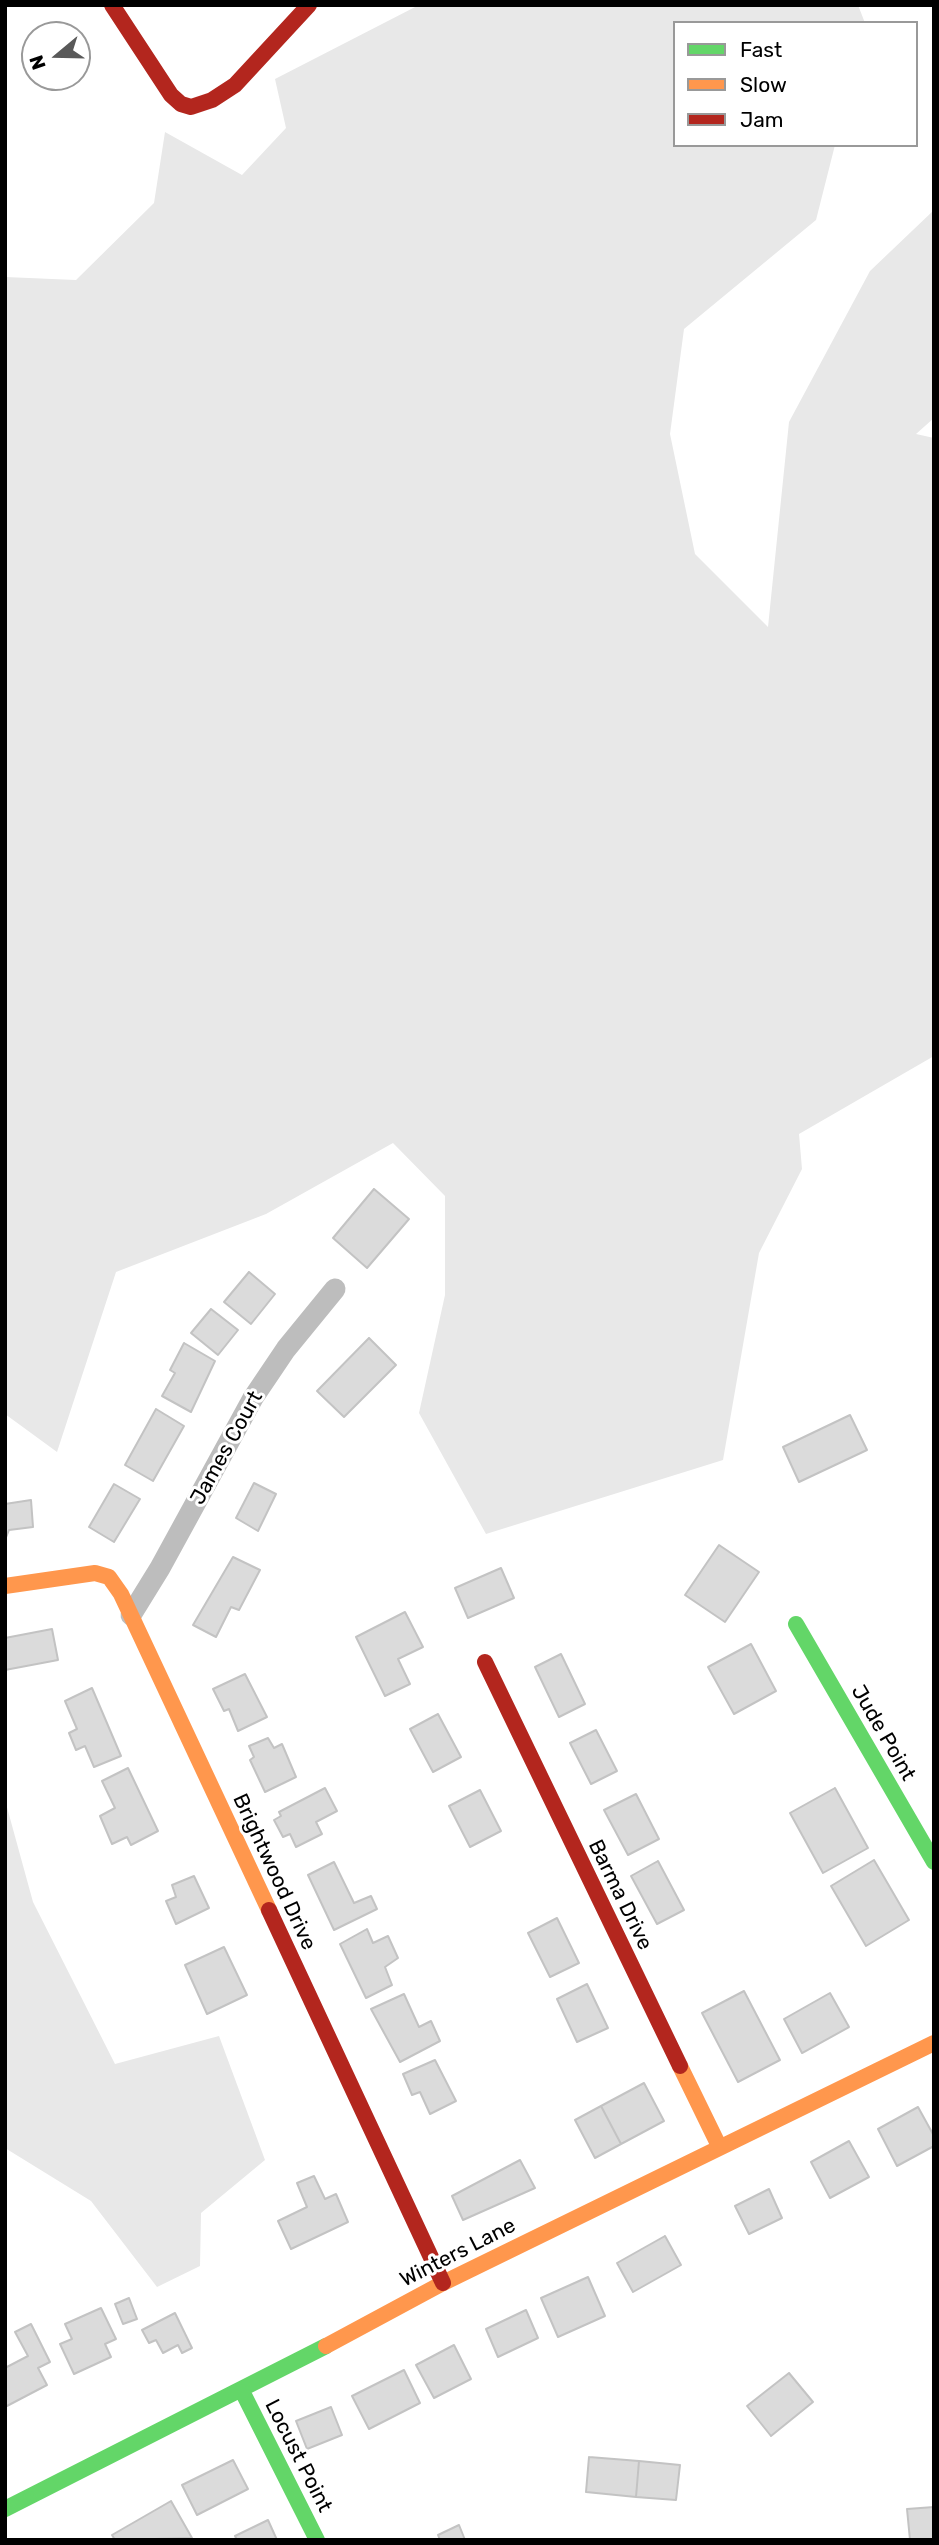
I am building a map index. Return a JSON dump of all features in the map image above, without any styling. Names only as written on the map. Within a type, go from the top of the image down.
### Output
[{"type":"street","points":[[112,5],[171,94],[181,104],[191,107],[212,100],[234,85],[309,5]]},
{"type":"street","name":"James Court","points":[[131,1615],[160,1568],[253,1398],[286,1349],[335,1289]]},
{"type":"street","name":"Brightwood Drive","points":[[5,1586],[104,1574],[112,1580],[131,1615],[443,2283]]},
{"type":"street","name":"Jude Point","points":[[796,1624],[934,1862]]},
{"type":"street","name":"Barma Drive","points":[[485,1662],[719,2146]]},
{"type":"street","name":"Winters Lane","points":[[5,2509],[242,2391],[443,2283],[934,2043]]},
{"type":"street","name":"Locust Point","points":[[242,2391],[317,2540]]},
{"type":"shaded area","points":[[419,5],[858,5],[864,21],[673,21],[673,147],[834,147],[816,220],[684,329],[670,434],[695,554],[768,627],[789,422],[870,271],[934,210],[934,418],[916,434],[934,438],[934,1056],[799,1134],[802,1169],[759,1253],[723,1460],[486,1534],[419,1413],[445,1295],[445,1196],[393,1143],[266,1214],[116,1272],[57,1452],[5,1414],[5,277],[76,280],[154,203],[165,132],[242,175],[286,128],[275,79]]},
{"type":"shaded area","points":[[5,1800],[33,1902],[115,2064],[219,2036],[265,2160],[201,2213],[200,2266],[157,2287],[91,2201],[5,2148]]},
{"type":"building","points":[[374,1189],[409,1219],[367,1268],[333,1238]]},
{"type":"building","points":[[249,1272],[275,1294],[251,1324],[224,1302]]},
{"type":"building","points":[[211,1309],[238,1330],[218,1355],[191,1333]]},
{"type":"building","points":[[369,1338],[396,1365],[344,1417],[317,1391]]},
{"type":"building","points":[[184,1343],[215,1361],[191,1412],[162,1396],[175,1373],[170,1370]]},
{"type":"building","points":[[156,1409],[184,1426],[153,1481],[125,1465]]},
{"type":"building","points":[[850,1415],[867,1450],[799,1482],[783,1447]]},
{"type":"building","points":[[254,1483],[276,1494],[258,1531],[236,1518]]},
{"type":"building","points":[[114,1484],[140,1499],[114,1542],[89,1527]]},
{"type":"building","points":[[31,1500],[33,1527],[9,1530],[5,1540],[5,1504]]},
{"type":"building","points":[[719,1545],[759,1572],[725,1622],[685,1595]]},
{"type":"building","points":[[233,1557],[260,1570],[239,1610],[231,1607],[216,1637],[193,1625]]},
{"type":"building","points":[[501,1568],[514,1598],[468,1618],[455,1588]]},
{"type":"building","points":[[405,1612],[423,1647],[398,1659],[410,1684],[385,1696],[356,1637]]},
{"type":"building","points":[[52,1629],[58,1660],[5,1670],[5,1638]]},
{"type":"building","points":[[751,1644],[776,1691],[734,1714],[708,1667]]},
{"type":"building","points":[[561,1654],[585,1704],[559,1717],[535,1667]]},
{"type":"building","points":[[245,1674],[267,1717],[238,1731],[229,1709],[224,1711],[213,1689]]},
{"type":"building","points":[[92,1688],[121,1756],[94,1767],[85,1746],[76,1750],[69,1733],[77,1729],[65,1701]]},
{"type":"building","points":[[438,1714],[461,1757],[433,1772],[410,1729]]},
{"type":"building","points":[[596,1730],[617,1771],[591,1784],[570,1743]]},
{"type":"building","points":[[268,1738],[274,1748],[282,1744],[296,1777],[265,1792],[250,1760],[254,1757],[249,1746]]},
{"type":"building","points":[[128,1768],[158,1831],[131,1845],[127,1837],[112,1844],[100,1816],[115,1808],[102,1781]]},
{"type":"building","points":[[325,1788],[337,1811],[316,1822],[322,1834],[296,1847],[290,1834],[283,1837],[274,1820],[281,1816],[279,1812]]},
{"type":"building","points":[[835,1788],[868,1848],[823,1873],[790,1813]]},
{"type":"building","points":[[480,1790],[501,1831],[470,1847],[449,1806]]},
{"type":"building","points":[[636,1794],[659,1839],[628,1855],[604,1810]]},
{"type":"building","points":[[874,1860],[909,1920],[866,1946],[831,1886]]},
{"type":"building","points":[[658,1861],[684,1910],[657,1924],[631,1876]]},
{"type":"building","points":[[334,1862],[354,1903],[371,1896],[377,1909],[334,1930],[308,1875]]},
{"type":"building","points":[[194,1876],[209,1908],[176,1924],[166,1901],[176,1897],[172,1885]]},
{"type":"building","points":[[557,1918],[579,1963],[550,1977],[528,1933]]},
{"type":"building","points":[[367,1929],[373,1943],[388,1936],[398,1958],[385,1967],[392,1985],[366,1998],[340,1944]]},
{"type":"building","points":[[224,1947],[247,1995],[207,2014],[185,1965]]},
{"type":"building","points":[[587,1984],[608,2028],[577,2042],[557,1999]]},
{"type":"building","points":[[744,1991],[780,2060],[738,2082],[702,2013]]},
{"type":"building","points":[[830,1993],[849,2027],[802,2053],[784,2019]]},
{"type":"building","points":[[404,1994],[419,2027],[431,2021],[440,2041],[400,2062],[371,2009]]},
{"type":"building","points":[[435,2060],[456,2101],[430,2114],[420,2092],[412,2095],[403,2074]]},
{"type":"building","points":[[644,2083],[664,2121],[621,2144],[601,2106]]},
{"type":"building","points":[[601,2106],[621,2144],[595,2158],[575,2120]]},
{"type":"building","points":[[918,2107],[934,2136],[934,2146],[897,2166],[878,2129]]},
{"type":"building","points":[[849,2141],[869,2177],[830,2198],[811,2162]]},
{"type":"building","points":[[520,2160],[535,2188],[463,2220],[452,2196]]},
{"type":"building","points":[[314,2176],[325,2199],[336,2194],[348,2222],[291,2249],[278,2221],[307,2207],[297,2183]]},
{"type":"building","points":[[769,2189],[782,2218],[749,2234],[735,2206]]},
{"type":"building","points":[[665,2236],[681,2265],[633,2292],[617,2263]]},
{"type":"building","points":[[588,2277],[605,2316],[558,2337],[541,2298]]},
{"type":"building","points":[[129,2298],[137,2319],[123,2324],[115,2304]]},
{"type":"building","points":[[101,2308],[116,2339],[105,2344],[111,2357],[74,2374],[60,2344],[72,2339],[65,2324]]},
{"type":"building","points":[[526,2310],[538,2338],[498,2357],[486,2329]]},
{"type":"building","points":[[175,2313],[192,2348],[182,2353],[178,2345],[163,2353],[156,2340],[149,2343],[142,2330]]},
{"type":"building","points":[[31,2324],[50,2362],[38,2368],[47,2385],[5,2407],[5,2368],[28,2356],[15,2332]]},
{"type":"building","points":[[454,2345],[471,2379],[434,2398],[416,2365]]},
{"type":"building","points":[[404,2370],[420,2403],[369,2429],[352,2396]]},
{"type":"building","points":[[789,2373],[813,2402],[771,2436],[747,2406]]},
{"type":"building","points":[[331,2407],[342,2435],[307,2449],[296,2421]]},
{"type":"building","points":[[589,2457],[639,2461],[636,2497],[586,2492]]},
{"type":"building","points":[[233,2460],[248,2489],[197,2515],[182,2485]]},
{"type":"building","points":[[639,2461],[680,2465],[676,2500],[636,2497]]},
{"type":"building","points":[[171,2501],[192,2538],[115,2540],[112,2535]]},
{"type":"building","points":[[934,2507],[934,2540],[910,2540],[907,2509]]},
{"type":"building","points":[[268,2520],[277,2540],[237,2540],[235,2536]]},
{"type":"building","points":[[459,2525],[465,2540],[440,2540],[438,2535]]},
{"type":"traffic: fast","points":[[796,1624],[934,1862]]},
{"type":"traffic: fast","points":[[5,2509],[326,2346]]},
{"type":"traffic: fast","points":[[242,2391],[317,2540]]},
{"type":"traffic: slow","points":[[5,1586],[95,1573],[109,1577],[121,1594],[269,1910]]},
{"type":"traffic: slow","points":[[326,2346],[443,2283],[934,2043]]},
{"type":"traffic: slow","points":[[680,2066],[719,2146]]},
{"type":"traffic: jam","points":[[112,5],[171,95],[181,104],[191,107],[212,100],[235,85],[309,5]]},
{"type":"traffic: jam","points":[[485,1662],[680,2066]]},
{"type":"traffic: jam","points":[[269,1910],[443,2283]]}]
